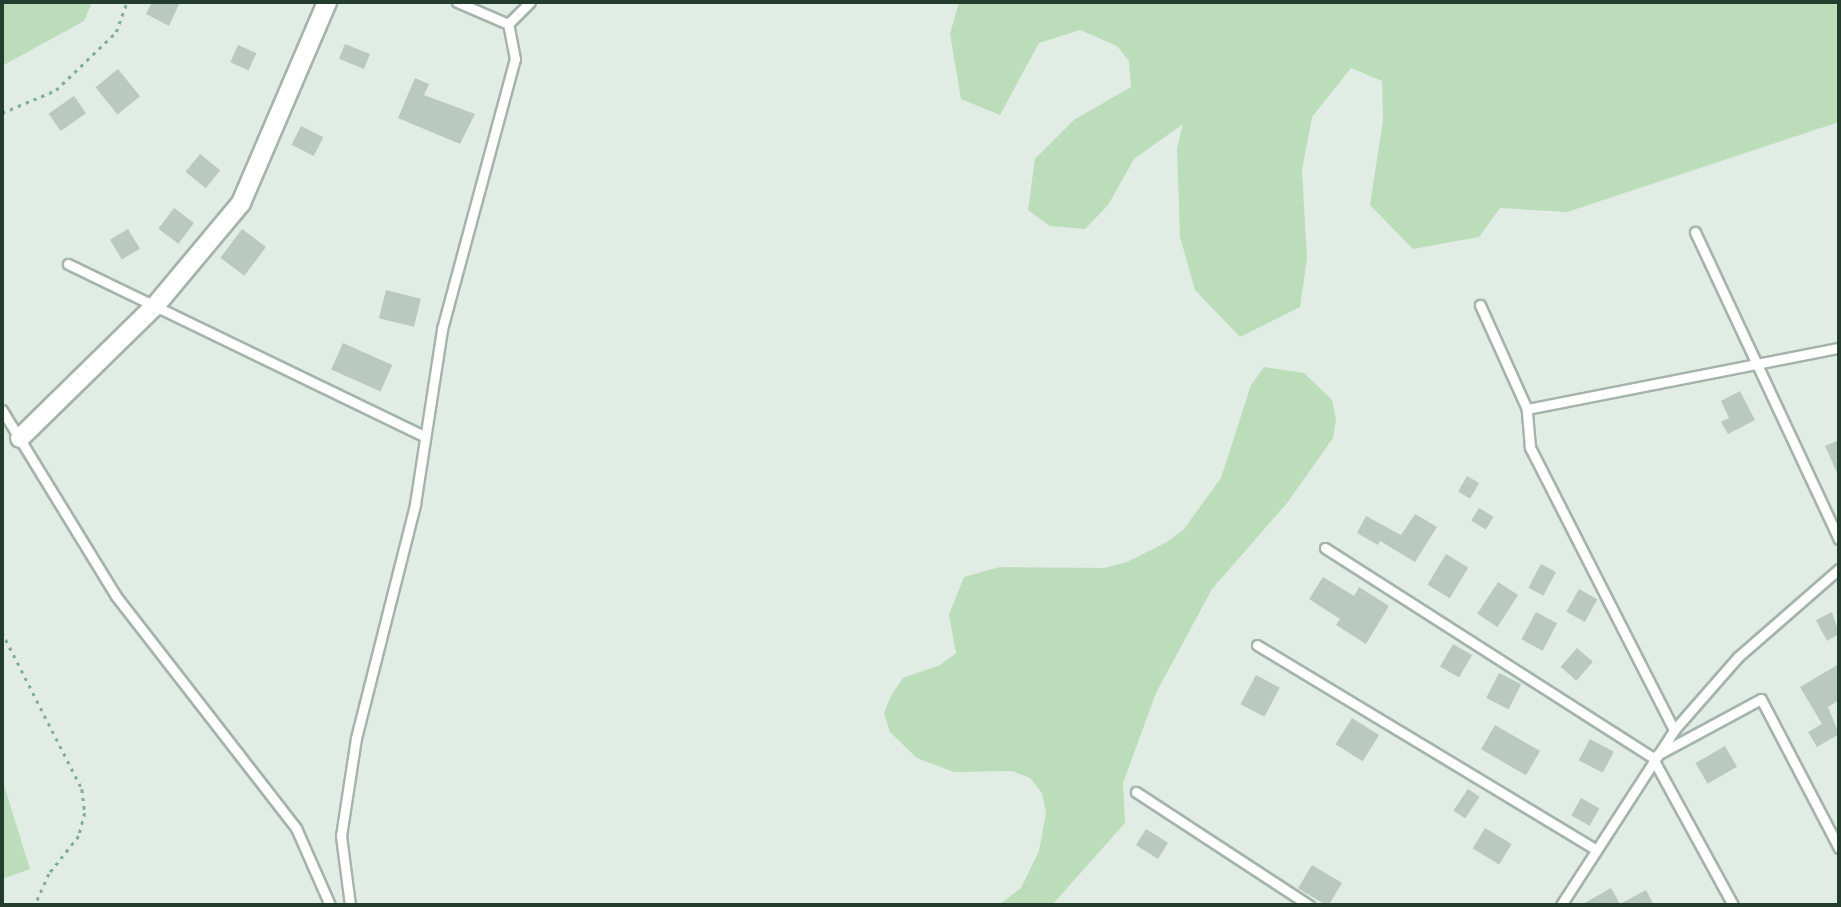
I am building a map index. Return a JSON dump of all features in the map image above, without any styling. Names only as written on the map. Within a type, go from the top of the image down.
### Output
[{"type":"street","points":[[20,438],[155,306],[242,203],[327,2]]},
{"type":"lane","points":[[457,2],[508,24]]},
{"type":"lane","points":[[508,24],[530,2]]},
{"type":"lane","points":[[350,905],[341,836],[356,738],[415,504],[442,329],[516,59],[508,24]]},
{"type":"lane","points":[[1695,232],[1759,363],[1839,539]]},
{"type":"lane","points":[[68,264],[424,436]]},
{"type":"lane","points":[[1480,305],[1527,410],[1530,447],[1674,730]]},
{"type":"lane","points":[[1527,410],[1839,348]]},
{"type":"lane","points":[[2,410],[116,596],[296,828],[330,905]]},
{"type":"lane","points":[[1325,548],[1652,757],[1733,905]]},
{"type":"lane","points":[[1561,905],[1652,757],[1674,730],[1738,657],[1839,569]]},
{"type":"lane","points":[[1257,645],[1595,849]]},
{"type":"lane","points":[[1652,757],[1761,699],[1839,848]]},
{"type":"lane","points":[[1136,792],[1309,905]]},
{"type":"path","points":[[2,113],[56,90],[116,32],[127,2]]},
{"type":"path","points":[[2,632],[82,789],[85,813],[79,836],[49,873],[35,905]]},
{"type":"green space","points":[[2,2],[92,2],[84,21],[2,66]]},
{"type":"green space","points":[[959,2],[1839,2],[1839,122],[1567,212],[1500,208],[1479,237],[1413,249],[1370,205],[1383,120],[1382,81],[1351,68],[1312,117],[1302,170],[1307,258],[1300,307],[1240,337],[1195,290],[1180,237],[1177,148],[1183,124],[1134,159],[1108,205],[1085,229],[1050,226],[1028,210],[1035,159],[1074,120],[1131,87],[1129,61],[1117,46],[1080,30],[1039,43],[1000,115],[961,99],[950,34]]},
{"type":"green space","points":[[1264,367],[1304,373],[1332,400],[1336,419],[1333,438],[1287,503],[1212,589],[1156,693],[1123,783],[1125,823],[1052,905],[999,905],[1021,888],[1039,851],[1046,813],[1042,793],[1030,778],[1012,771],[954,772],[917,758],[890,732],[884,713],[892,694],[903,678],[940,665],[956,653],[949,615],[964,577],[1000,567],[1104,568],[1127,562],[1167,542],[1184,529],[1221,478],[1251,385]]},
{"type":"green space","points":[[2,779],[30,869],[2,879]]},
{"type":"building","points":[[152,2],[180,2],[169,26],[146,14]]},
{"type":"building","points":[[345,44],[370,54],[364,69],[339,59]]},
{"type":"building","points":[[238,45],[256,53],[249,70],[230,62]]},
{"type":"building","points":[[118,69],[140,96],[117,114],[95,87]]},
{"type":"building","points":[[415,78],[429,84],[424,95],[475,114],[460,144],[398,118]]},
{"type":"building","points":[[74,96],[86,113],[61,131],[49,114]]},
{"type":"building","points":[[301,126],[323,137],[314,156],[291,145]]},
{"type":"building","points":[[200,154],[220,170],[206,188],[186,172]]},
{"type":"building","points":[[174,208],[194,223],[178,244],[158,229]]},
{"type":"building","points":[[128,229],[140,249],[122,260],[110,240]]},
{"type":"building","points":[[242,229],[266,247],[244,276],[220,258]]},
{"type":"building","points":[[386,290],[421,299],[414,327],[379,318]]},
{"type":"building","points":[[343,343],[392,365],[381,391],[331,369]]},
{"type":"building","points":[[1740,391],[1755,420],[1728,434],[1721,422],[1729,418],[1721,401]]},
{"type":"building","points":[[1839,440],[1839,477],[1825,446]]},
{"type":"building","points":[[1467,476],[1479,483],[1470,499],[1458,492]]},
{"type":"building","points":[[1479,508],[1494,517],[1486,530],[1471,521]]},
{"type":"building","points":[[1415,514],[1437,527],[1415,562],[1380,541],[1378,545],[1357,533],[1366,516],[1401,535]]},
{"type":"building","points":[[1446,554],[1468,567],[1450,598],[1427,585]]},
{"type":"building","points":[[1541,564],[1556,572],[1543,596],[1528,588]]},
{"type":"building","points":[[1323,577],[1354,596],[1359,587],[1389,606],[1366,644],[1336,625],[1340,619],[1309,599]]},
{"type":"building","points":[[1498,582],[1518,595],[1497,627],[1477,614]]},
{"type":"building","points":[[1579,589],[1597,599],[1585,622],[1566,612]]},
{"type":"building","points":[[1536,612],[1557,623],[1543,651],[1521,639]]},
{"type":"building","points":[[1832,612],[1839,634],[1827,641],[1816,620]]},
{"type":"building","points":[[1453,644],[1472,655],[1459,678],[1440,667]]},
{"type":"building","points":[[1577,648],[1593,662],[1576,681],[1561,667]]},
{"type":"building","points":[[1839,664],[1839,700],[1828,707],[1839,734],[1817,747],[1808,732],[1822,724],[1800,687]]},
{"type":"building","points":[[1499,673],[1521,684],[1509,709],[1486,698]]},
{"type":"building","points":[[1256,675],[1280,688],[1264,717],[1241,704]]},
{"type":"building","points":[[1352,718],[1379,735],[1363,761],[1336,744]]},
{"type":"building","points":[[1495,725],[1540,751],[1526,775],[1481,749]]},
{"type":"building","points":[[1590,739],[1614,752],[1603,773],[1579,760]]},
{"type":"building","points":[[1725,746],[1737,767],[1708,784],[1696,763]]},
{"type":"building","points":[[1468,789],[1480,797],[1465,818],[1453,811]]},
{"type":"building","points":[[1581,798],[1599,808],[1590,826],[1571,815]]},
{"type":"building","points":[[1485,828],[1512,844],[1499,865],[1473,849]]},
{"type":"building","points":[[1146,829],[1168,843],[1158,859],[1136,845]]},
{"type":"building","points":[[1312,865],[1342,883],[1329,905],[1298,888]]},
{"type":"building","points":[[1611,888],[1620,904],[1646,890],[1654,905],[1581,905]]}]
